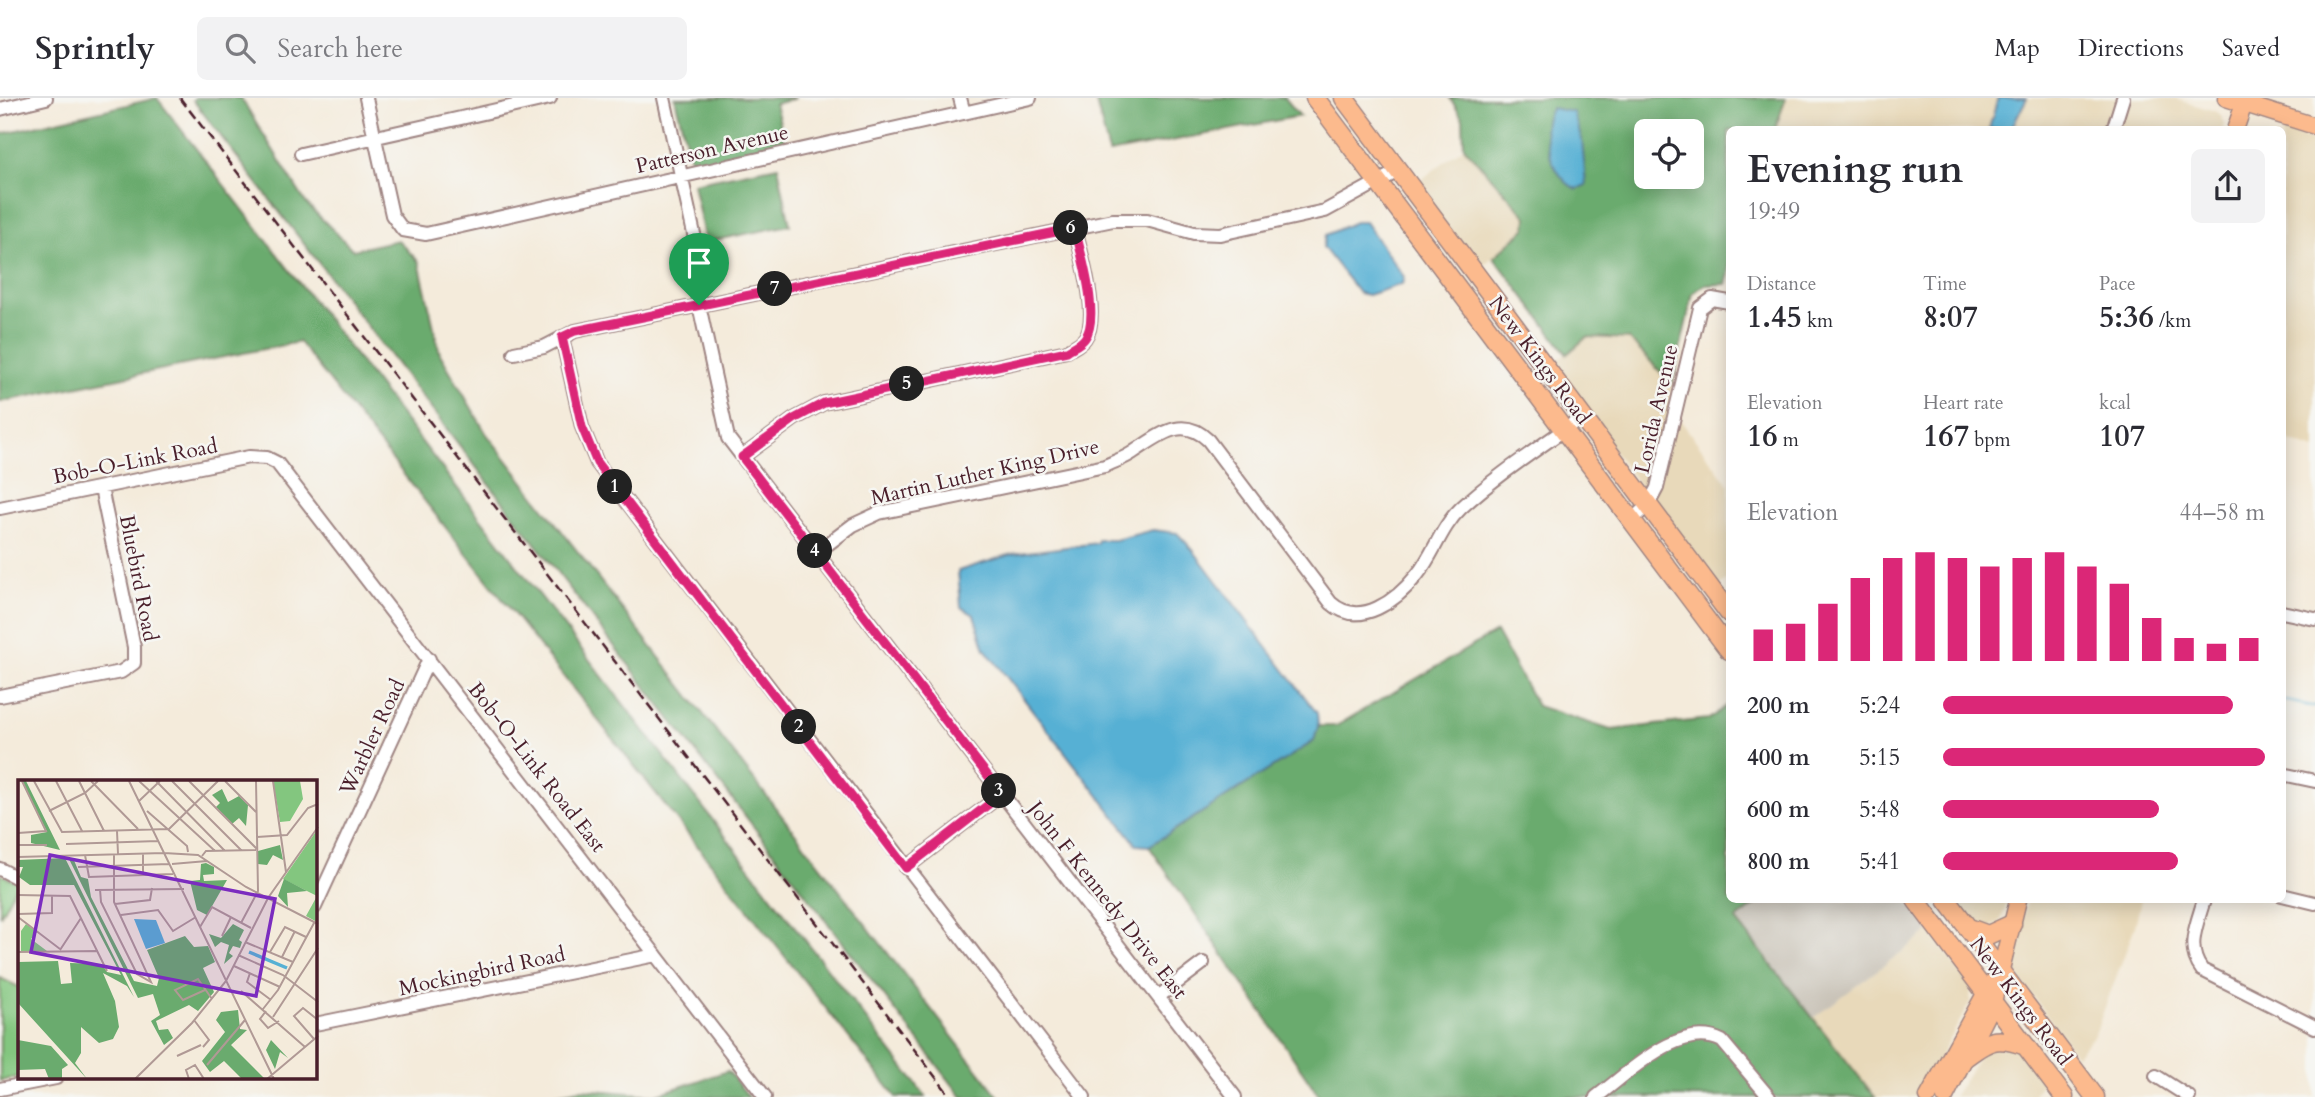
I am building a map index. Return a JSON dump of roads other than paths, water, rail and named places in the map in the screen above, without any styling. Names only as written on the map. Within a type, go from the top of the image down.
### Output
[{"type":"highway","name":"New Kings Road","points":[[1315,98],[1726,646]]},
{"type":"highway","name":"New Kings Road","points":[[1344,98],[1726,608]]},
{"type":"highway","name":"New Kings Road","points":[[1918,903],[2064,1097]]},
{"type":"highway","name":"New Kings Road","points":[[1949,903],[2095,1097]]},
{"type":"highway","points":[[1969,928],[1988,934],[2012,923]]},
{"type":"highway","points":[[1963,1059],[1986,1041],[1998,1039],[2026,1046]]},
{"type":"main road","points":[[2226,98],[2245,101],[2315,126]]},
{"type":"main road","points":[[2236,126],[2245,101]]},
{"type":"main road","points":[[1945,1097],[2000,970],[2017,903]]},
{"type":"main road","points":[[1928,1097],[1989,997]]},
{"type":"street","points":[[0,108],[47,98]]},
{"type":"street","points":[[366,98],[375,137]]},
{"type":"street","points":[[301,154],[550,98]]},
{"type":"street","name":"John F Kennedy Drive East","points":[[664,98],[694,234],[699,305],[725,431],[742,457],[1235,1097]]},
{"type":"street","points":[[960,98],[964,113]]},
{"type":"street","name":"Patterson Avenue","points":[[375,137],[392,215],[403,230],[426,234],[1030,98]]},
{"type":"street","points":[[2114,126],[2123,98]]},
{"type":"street","points":[[514,353],[544,347],[575,331],[1130,218],[1194,233],[1220,234],[1325,211],[1398,171]]},
{"type":"street","points":[[742,457],[794,419],[824,403],[1067,351],[1076,346],[1086,337],[1092,312],[1075,228]]},
{"type":"street","name":"Lorida Avenue","points":[[1632,520],[1648,505],[1662,472],[1700,308],[1707,301],[1718,298],[1726,301]]},
{"type":"street","points":[[562,337],[582,427],[597,463],[1084,1097]]},
{"type":"street","name":"Martin Luther King Drive","points":[[816,553],[853,525],[879,513],[1105,466],[1133,453],[1161,433],[1180,427],[1191,428],[1209,440],[1331,603],[1345,612],[1365,614],[1375,610],[1409,585],[1458,511],[1582,417]]},
{"type":"street","name":"Bob-O-Link Road","points":[[0,508],[249,457],[267,458],[276,463]]},
{"type":"street","name":"Bob-O-Link Road East","points":[[276,463],[765,1097]]},
{"type":"street","name":"Bluebird Road","points":[[0,696],[121,672],[134,663],[134,647],[101,488]]},
{"type":"street","points":[[2286,613],[2315,619]]},
{"type":"street","name":"Warbler Road","points":[[317,903],[429,659]]},
{"type":"street","points":[[2286,775],[2315,781]]},
{"type":"street","points":[[906,868],[1002,794]]},
{"type":"street","points":[[0,869],[18,878]]},
{"type":"street","points":[[2286,896],[2315,903]]},
{"type":"street","points":[[2203,903],[2193,948],[2195,961],[2203,970],[2315,1027]]},
{"type":"street","name":"Mockingbird Road","points":[[317,1024],[656,955]]},
{"type":"street","points":[[1158,997],[1203,963]]},
{"type":"street","points":[[1596,1097],[1671,1043],[1693,1035],[1712,1035],[1723,1041],[1769,1097]]},
{"type":"street","points":[[2156,1076],[2189,1097]]},
{"type":"street","points":[[0,1089],[46,1080]]},
{"type":"water","points":[[1998,98],[2027,98],[2013,126],[1990,126]]},
{"type":"water","points":[[1552,108],[1573,112],[1582,140],[1586,185],[1577,189],[1561,176],[1549,153],[1545,128]]},
{"type":"water","points":[[1355,222],[1365,222],[1404,277],[1402,284],[1368,295],[1359,293],[1323,247],[1326,235]]},
{"type":"water","points":[[1153,530],[1177,533],[1192,549],[1317,713],[1318,726],[1314,741],[1149,846],[1137,845],[985,649],[974,615],[961,607],[958,571],[1012,554],[1097,543],[1098,540],[1115,540]]},
{"type":"waterway","points":[[2286,701],[2315,707]]},
{"type":"railway","points":[[180,98],[951,1097]]}]
